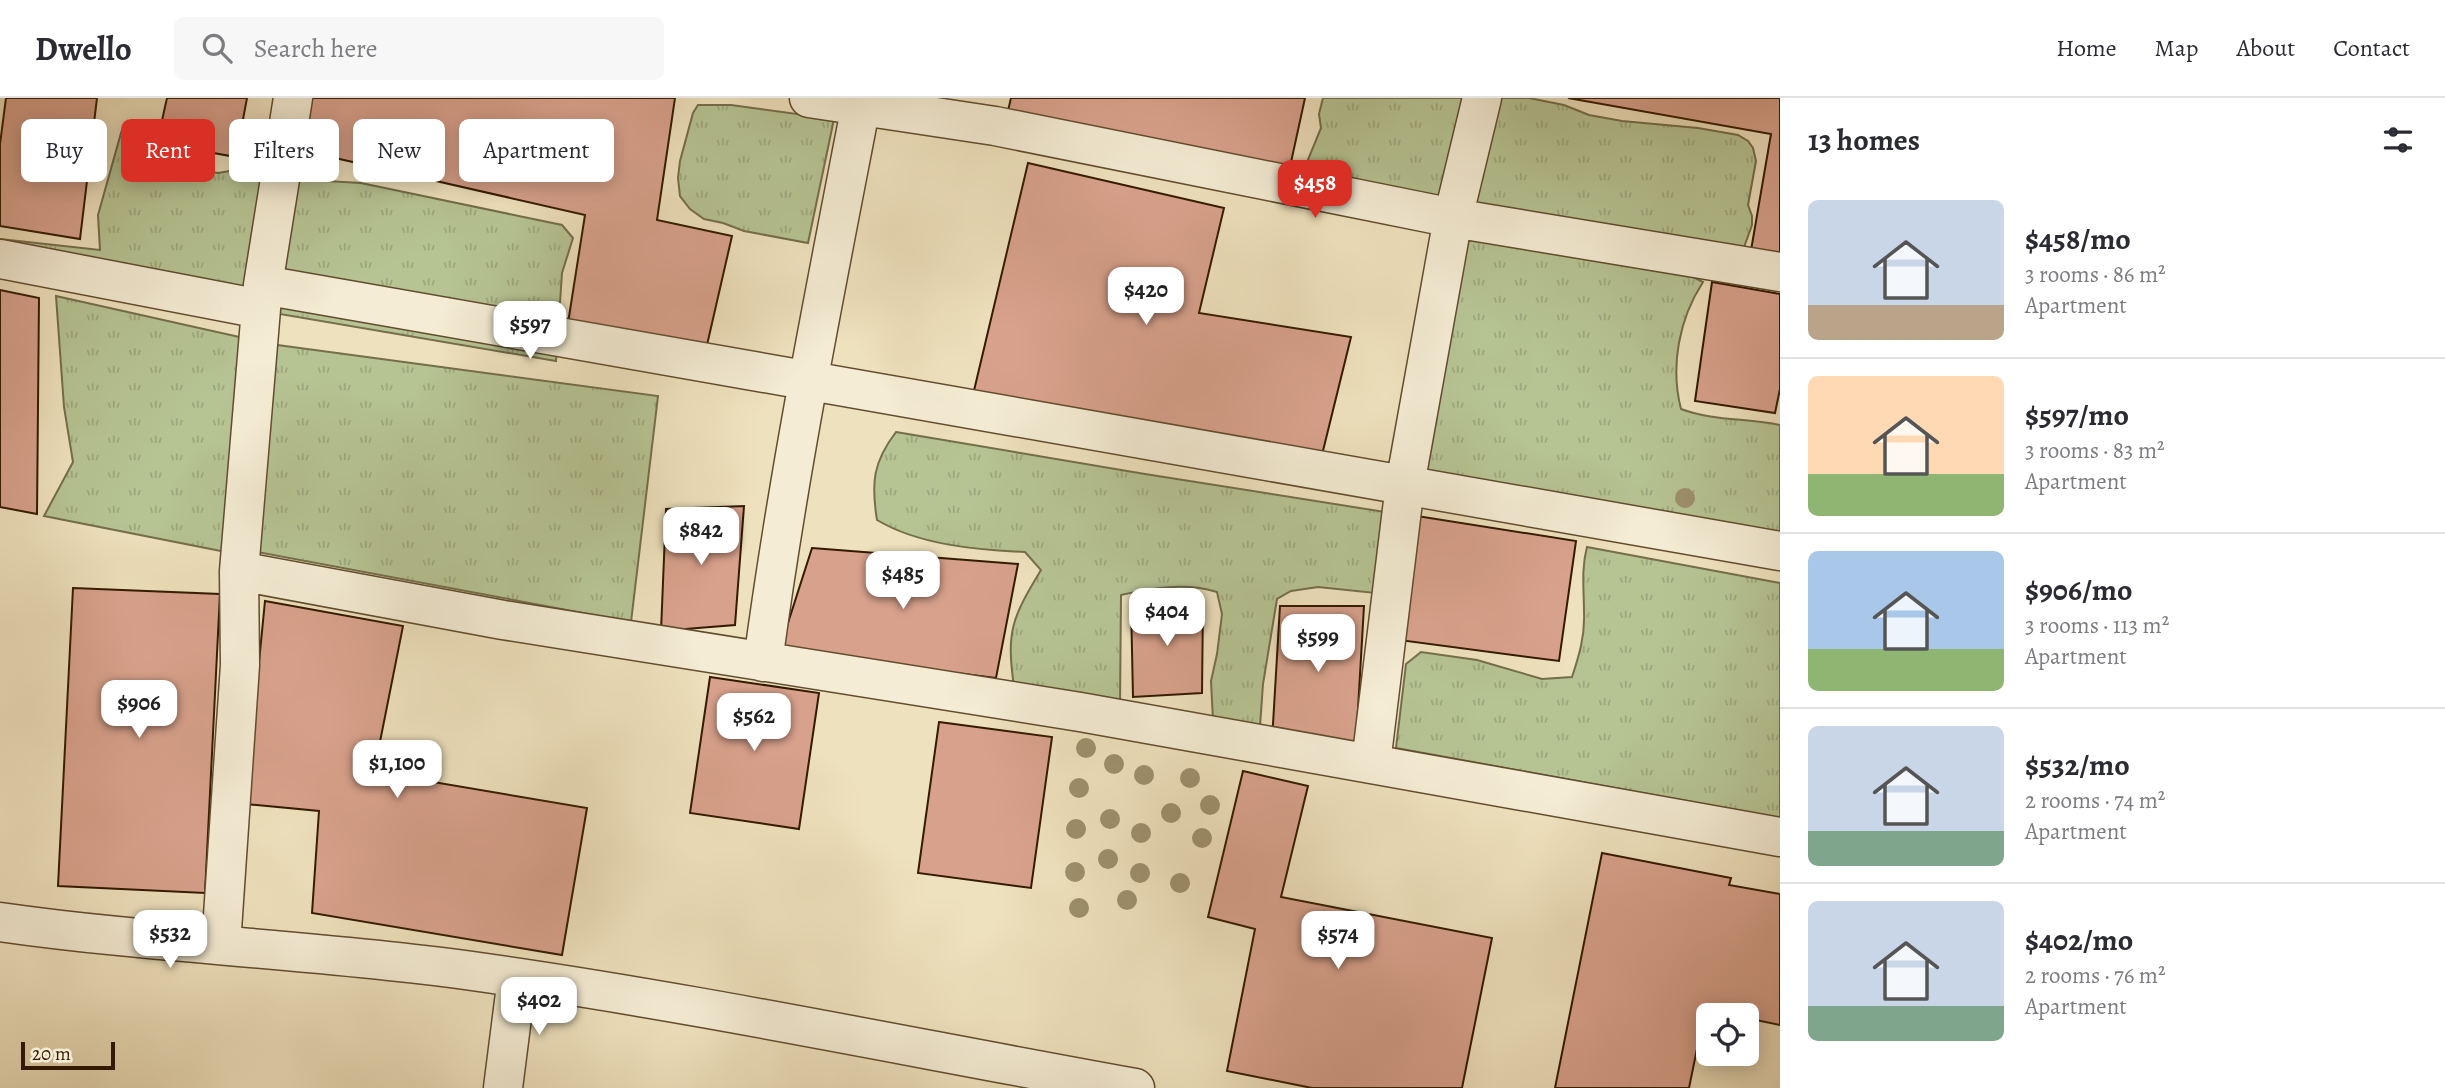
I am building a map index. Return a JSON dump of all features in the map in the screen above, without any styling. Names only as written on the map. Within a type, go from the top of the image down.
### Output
[{"type":"street","points":[[221,945],[240,665],[239,570],[262,297],[293,98]]},
{"type":"street","points":[[808,98],[861,105],[998,112],[1453,218],[1780,272]]},
{"type":"street","points":[[1371,764],[1405,485],[1453,218],[1482,98]]},
{"type":"street","points":[[763,662],[806,381],[861,105]]},
{"type":"street","points":[[0,259],[806,381],[1780,551]]},
{"type":"street","points":[[239,570],[503,620],[1066,710],[1780,837]]},
{"type":"street","points":[[0,922],[50,929],[348,956],[517,978],[712,1010],[1135,1088]]},
{"type":"street","points":[[503,1088],[517,978]]},
{"type":"green space","points":[[1323,98],[1467,98],[1441,213],[1305,185],[1305,167],[1321,128],[1319,114]]},
{"type":"green space","points":[[1483,98],[1529,98],[1622,121],[1698,128],[1738,135],[1753,148],[1756,161],[1748,205],[1752,225],[1743,250],[1459,218]]},
{"type":"green space","points":[[698,105],[731,105],[834,119],[808,243],[744,231],[704,219],[690,209],[680,196],[678,178],[693,113]]},
{"type":"green space","points":[[121,133],[121,182],[215,182],[215,172],[229,171],[229,182],[265,182],[251,309],[0,268],[0,239],[100,250],[98,215]]},
{"type":"green space","points":[[284,182],[361,183],[562,225],[573,238],[562,273],[556,361],[268,312]]},
{"type":"green space","points":[[1453,235],[1687,274],[1703,282],[1688,311],[1679,343],[1676,376],[1681,409],[1705,416],[1780,425],[1780,555],[1410,494]]},
{"type":"green space","points":[[56,296],[244,338],[231,553],[44,516],[73,462],[64,407]]},
{"type":"green space","points":[[270,344],[658,396],[631,622],[257,552]]},
{"type":"green space","points":[[896,432],[1385,512],[1375,593],[1318,587],[1291,591],[1277,599],[1263,684],[1260,726],[1213,720],[1211,681],[1222,614],[1217,592],[1193,587],[1169,587],[1121,595],[1120,706],[1014,687],[1011,638],[1023,601],[1041,570],[1025,552],[968,548],[930,541],[877,520],[874,484],[878,463]]},
{"type":"green space","points":[[1587,547],[1780,583],[1780,818],[1396,748],[1406,664],[1421,652],[1477,660],[1542,679],[1572,677],[1584,630],[1583,571]]},
{"type":"building","points":[[6,98],[97,98],[94,119],[21,119],[21,182],[87,182],[80,239],[0,226],[0,144]]},
{"type":"building","points":[[167,98],[247,98],[243,119],[229,119],[229,156],[215,153],[215,119],[162,119]]},
{"type":"building","points":[[310,98],[675,98],[657,220],[732,236],[707,345],[568,323],[585,215],[440,182],[445,182],[445,119],[353,119],[353,162],[339,159],[339,119],[306,119]]},
{"type":"building","points":[[1011,98],[1305,98],[1288,176],[1007,115]]},
{"type":"building","points":[[1568,98],[1780,98],[1780,267],[1749,262],[1771,134]]},
{"type":"building","points":[[1028,163],[1224,208],[1199,313],[1351,337],[1319,467],[972,399]]},
{"type":"building","points":[[1712,282],[1780,294],[1780,389],[1775,413],[1695,401]]},
{"type":"building","points":[[0,290],[39,298],[37,514],[0,507]]},
{"type":"building","points":[[744,506],[735,625],[661,631],[666,509]]},
{"type":"building","points":[[1417,516],[1576,541],[1559,661],[1399,640]]},
{"type":"building","points":[[812,548],[1018,564],[996,678],[779,651]]},
{"type":"building","points":[[73,588],[220,594],[205,893],[58,886]]},
{"type":"building","points":[[265,601],[403,626],[374,772],[587,808],[562,955],[312,913],[319,811],[245,804]]},
{"type":"building","points":[[1203,602],[1202,693],[1133,697],[1131,603]]},
{"type":"building","points":[[1280,606],[1364,606],[1356,743],[1272,741]]},
{"type":"building","points":[[710,677],[819,693],[799,829],[690,813]]},
{"type":"building","points":[[939,722],[1052,737],[1031,888],[918,873]]},
{"type":"building","points":[[1243,771],[1308,786],[1281,897],[1492,938],[1462,1088],[1312,1088],[1227,1071],[1255,929],[1208,917]]},
{"type":"building","points":[[1602,853],[1731,878],[1729,885],[1780,894],[1780,1025],[1759,1021],[1759,1003],[1696,1003],[1696,1054],[1689,1088],[1555,1088]]}]
